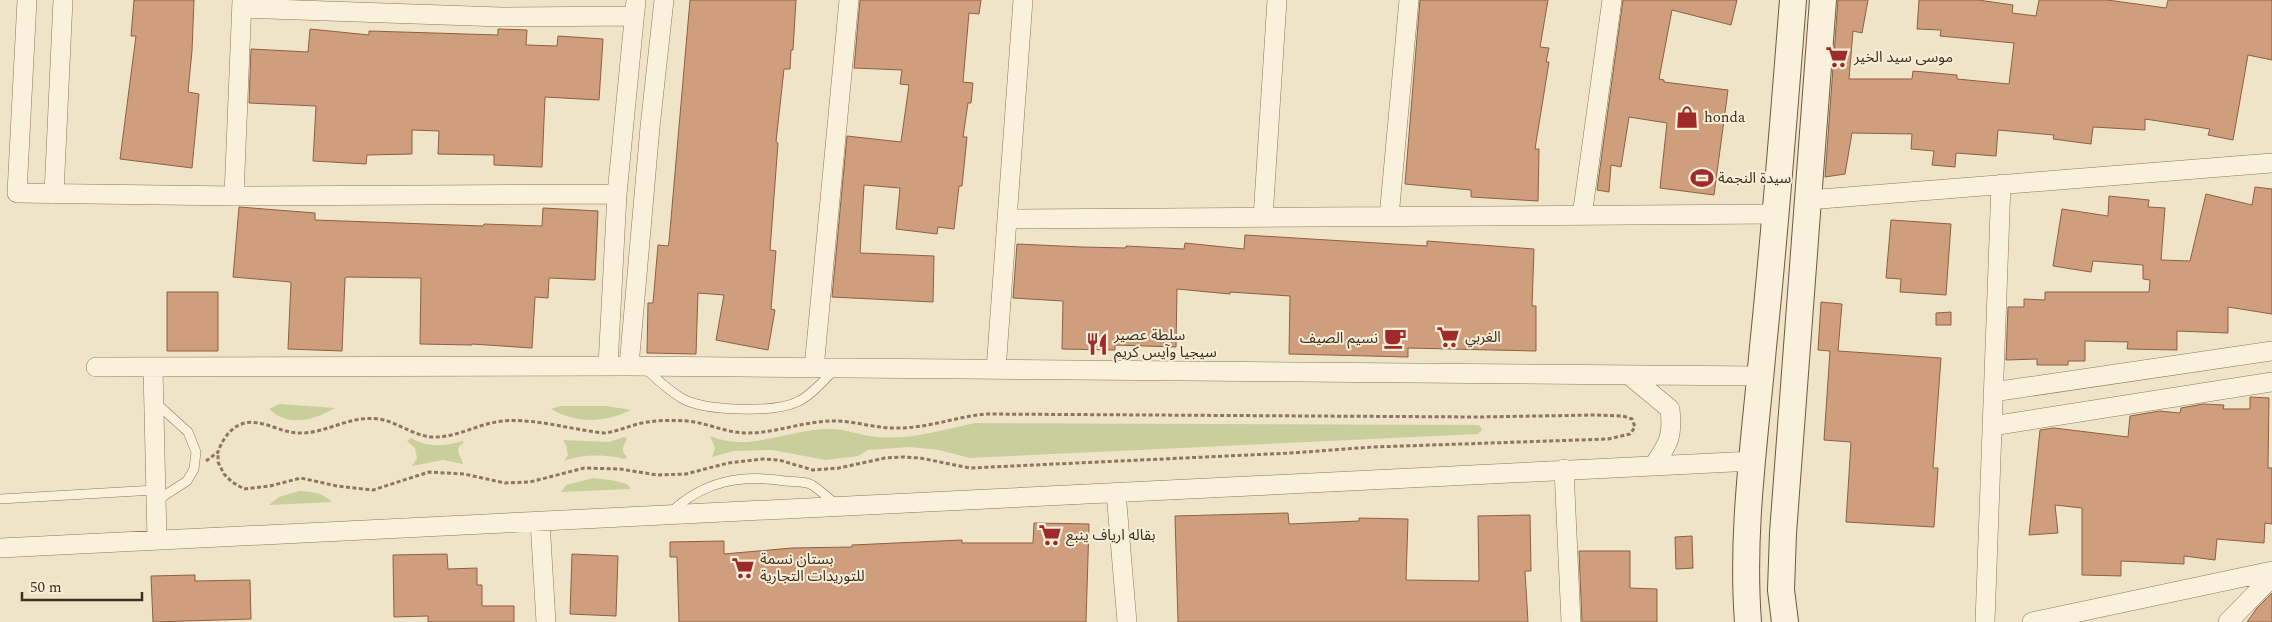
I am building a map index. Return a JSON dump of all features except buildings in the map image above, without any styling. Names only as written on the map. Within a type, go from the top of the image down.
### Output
[{"type":"main road","points":[[1748,622],[1745,578],[1746,520],[1776,214],[1793,0]]},
{"type":"main road","points":[[1785,622],[1782,590],[1782,533],[1823,0]]},
{"type":"street","points":[[26,0],[16,193],[234,196],[618,194]]},
{"type":"street","points":[[54,194],[63,0]]},
{"type":"street","points":[[636,366],[650,127],[664,0]]},
{"type":"street","points":[[814,368],[849,0]]},
{"type":"street","points":[[996,370],[1023,0]]},
{"type":"street","points":[[1263,218],[1277,0]]},
{"type":"street","points":[[1389,217],[1408,0]]},
{"type":"street","points":[[1582,216],[1612,0]]},
{"type":"street","points":[[234,196],[242,4],[502,9],[635,8],[618,194],[608,366]]},
{"type":"street","points":[[1808,200],[2272,162]]},
{"type":"street","points":[[1985,622],[2001,184]]},
{"type":"street","points":[[1007,219],[1776,214]]},
{"type":"street","points":[[1993,392],[2272,351]]},
{"type":"street","points":[[96,367],[636,366],[1761,376]]},
{"type":"street","points":[[153,368],[157,540]]},
{"type":"street","points":[[1630,375],[1670,409],[1672,429],[1669,442],[1654,465]]},
{"type":"street","points":[[1992,426],[2272,382]]},
{"type":"street","points":[[0,548],[1753,461]]},
{"type":"street","points":[[1564,469],[1571,622]]},
{"type":"street","points":[[1116,492],[1126,622]]},
{"type":"street","points":[[540,521],[546,622]]},
{"type":"street","points":[[2032,622],[2272,571]]},
{"type":"street","points":[[2228,622],[2272,577]]},
{"type":"lane","points":[[636,366],[685,400],[716,407],[745,410],[774,408],[798,402],[835,369]]},
{"type":"lane","points":[[0,499],[155,496],[187,481],[194,469],[196,452],[188,432],[153,401]]},
{"type":"lane","points":[[668,515],[682,502],[708,486],[740,478],[777,479],[810,484],[838,506]]},
{"type":"path","points":[[985,414],[1478,417],[1595,415],[1623,416],[1632,419],[1635,427],[1630,434],[1608,439],[1373,447],[1291,453],[970,468],[920,458],[903,457],[885,458],[839,468],[813,470],[779,460],[763,459],[728,463],[686,474],[657,475],[620,469],[584,468],[530,482],[505,484],[464,474],[429,472],[373,490],[337,486],[302,478],[270,486],[244,489],[232,482],[224,474],[218,462],[218,452],[226,436],[236,427],[246,423],[256,423],[290,433],[302,433],[318,431],[350,420],[364,419],[380,420],[417,434],[432,437],[444,436],[485,424],[515,420],[583,431],[605,432],[641,423],[667,420],[690,421],[729,432],[747,433],[769,432],[806,423],[833,421],[897,428],[921,426],[985,414]]},
{"type":"green space","points":[[279,404],[335,408],[310,419],[293,420],[285,419],[269,409]]},
{"type":"green space","points":[[560,406],[607,406],[631,410],[611,417],[591,420],[571,417],[551,409]]},
{"type":"green space","points":[[975,423],[1476,425],[1480,426],[1482,430],[1478,434],[970,458],[939,450],[910,447],[868,450],[858,456],[826,460],[772,450],[733,451],[712,457],[715,448],[710,436],[725,441],[740,442],[831,429],[890,438],[926,434]]},
{"type":"green space","points":[[624,437],[627,438],[623,448],[623,452],[627,457],[625,459],[610,456],[594,456],[564,461],[568,455],[563,440],[609,442]]},
{"type":"green space","points":[[411,438],[423,443],[436,445],[462,441],[464,443],[459,446],[458,452],[463,464],[443,460],[412,466],[417,458],[415,448],[407,441]]},
{"type":"green space","points":[[593,478],[627,484],[631,489],[561,492],[566,485]]},
{"type":"green space","points":[[299,491],[321,494],[332,502],[269,505],[279,497]]},
{"type":"place","name":"موسى سيد الخير","points":[[1837,57]]},
{"type":"place","name":"honda","points":[[1687,117]]},
{"type":"place","name":"سيدة النجمة","points":[[1702,178]]},
{"type":"place","name":"الغربي","points":[[1448,337]]},
{"type":"place","name":"نسيم الصيف","points":[[1395,338]]},
{"type":"place","name":"سلطة عصير سيجيا وآيس كريم","points":[[1097,344]]},
{"type":"place","name":"بقاله ارياف ينبع","points":[[1050,535]]},
{"type":"place","name":"بستان نسمة للتوريدات التجارية","points":[[743,568]]}]
